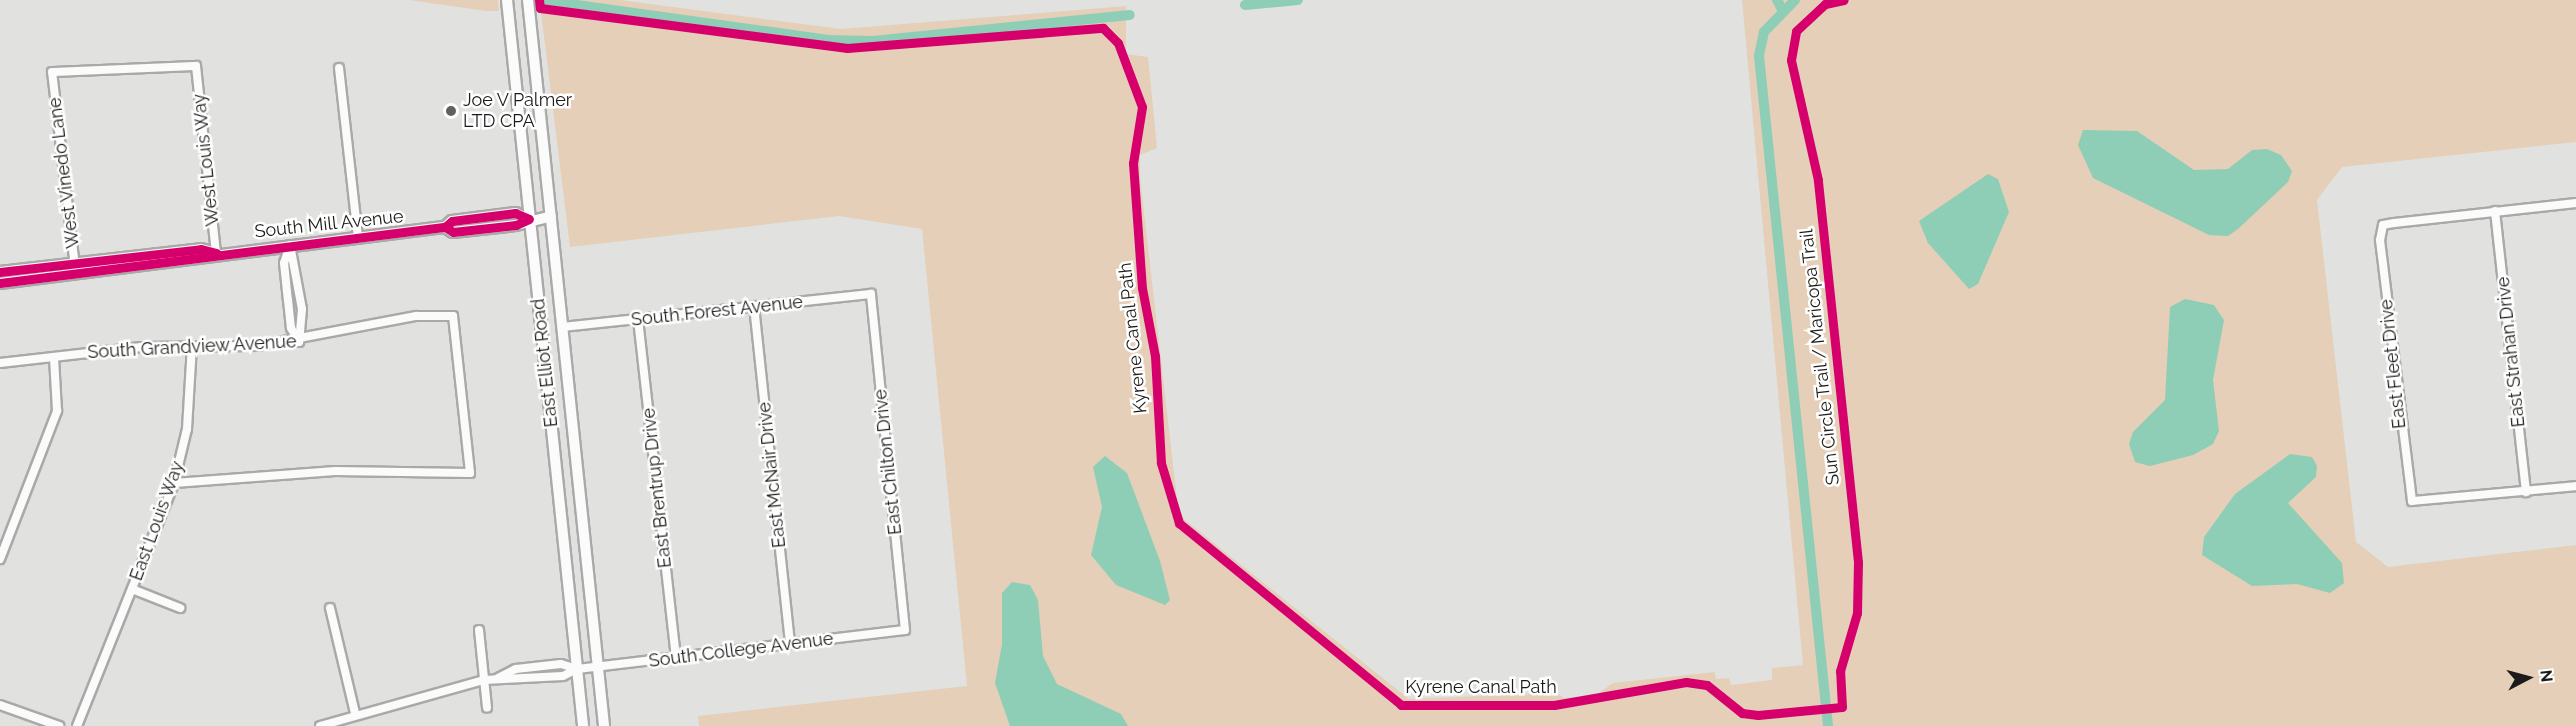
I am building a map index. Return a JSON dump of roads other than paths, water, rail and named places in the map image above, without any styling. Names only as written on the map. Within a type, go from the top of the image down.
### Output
[{"type":"main road","name":"East Elliot Road","points":[[507,0],[584,726]]},
{"type":"main road","name":"East Elliot Road","points":[[528,0],[604,726]]},
{"type":"main road","name":"South Mill Avenue","points":[[0,283],[201,249],[216,253],[290,245],[445,227],[452,220],[515,213],[530,219],[551,216]]},
{"type":"main road","name":"South Mill Avenue","points":[[0,272],[75,269]]},
{"type":"street","name":"West Vinedo Lane","points":[[75,269],[52,72],[196,66]]},
{"type":"street","name":"West Louis Way","points":[[196,66],[216,253]]},
{"type":"street","points":[[339,68],[358,237]]},
{"type":"street","points":[[2495,212],[2576,203]]},
{"type":"street","name":"East Fleet Drive","points":[[2495,212],[2383,225],[2380,240],[2412,501],[2526,492]]},
{"type":"street","name":"East Strahan Drive","points":[[2495,212],[2526,492]]},
{"type":"street","points":[[290,245],[300,299],[300,342]]},
{"type":"street","points":[[290,245],[284,263],[291,328],[300,342]]},
{"type":"street","name":"South Forest Avenue","points":[[562,327],[871,294]]},
{"type":"street","name":"East Chilton Drive","points":[[871,294],[905,630]]},
{"type":"street","points":[[288,300],[300,299]]},
{"type":"street","name":"East McNair Drive","points":[[754,306],[790,644]]},
{"type":"street","name":"South Grandview Avenue","points":[[0,363],[192,346],[300,342],[416,316],[453,316],[470,473],[335,471],[174,483]]},
{"type":"street","name":"East Brentrup Drive","points":[[638,319],[676,658]]},
{"type":"street","name":"East Louis Way","points":[[77,726],[174,483],[187,429],[192,346]]},
{"type":"street","points":[[0,560],[57,411],[54,357]]},
{"type":"street","points":[[2526,492],[2576,486]]},
{"type":"street","name":"East Louis Way","points":[[132,589],[180,608]]},
{"type":"street","points":[[330,608],[355,713]]},
{"type":"street","points":[[479,630],[487,708]]},
{"type":"street","name":"South College Avenue","points":[[320,726],[355,713],[484,680],[498,678],[528,680],[577,669],[905,630]]},
{"type":"street","name":"South College Avenue","points":[[498,678],[506,670],[527,667],[561,664],[577,669]]},
{"type":"street","points":[[527,667],[528,680]]},
{"type":"street","points":[[0,705],[59,726]]},
{"type":"waterway","points":[[541,0],[828,40],[873,41],[1130,15]]},
{"type":"waterway","points":[[1245,5],[1298,0]]},
{"type":"waterway","points":[[1777,0],[1783,11]]},
{"type":"waterway","points":[[1795,0],[1764,32],[1759,56],[1828,726]]},
{"type":"place","name":"Joe V Palmer LTD CPA","points":[[451,111]]}]
